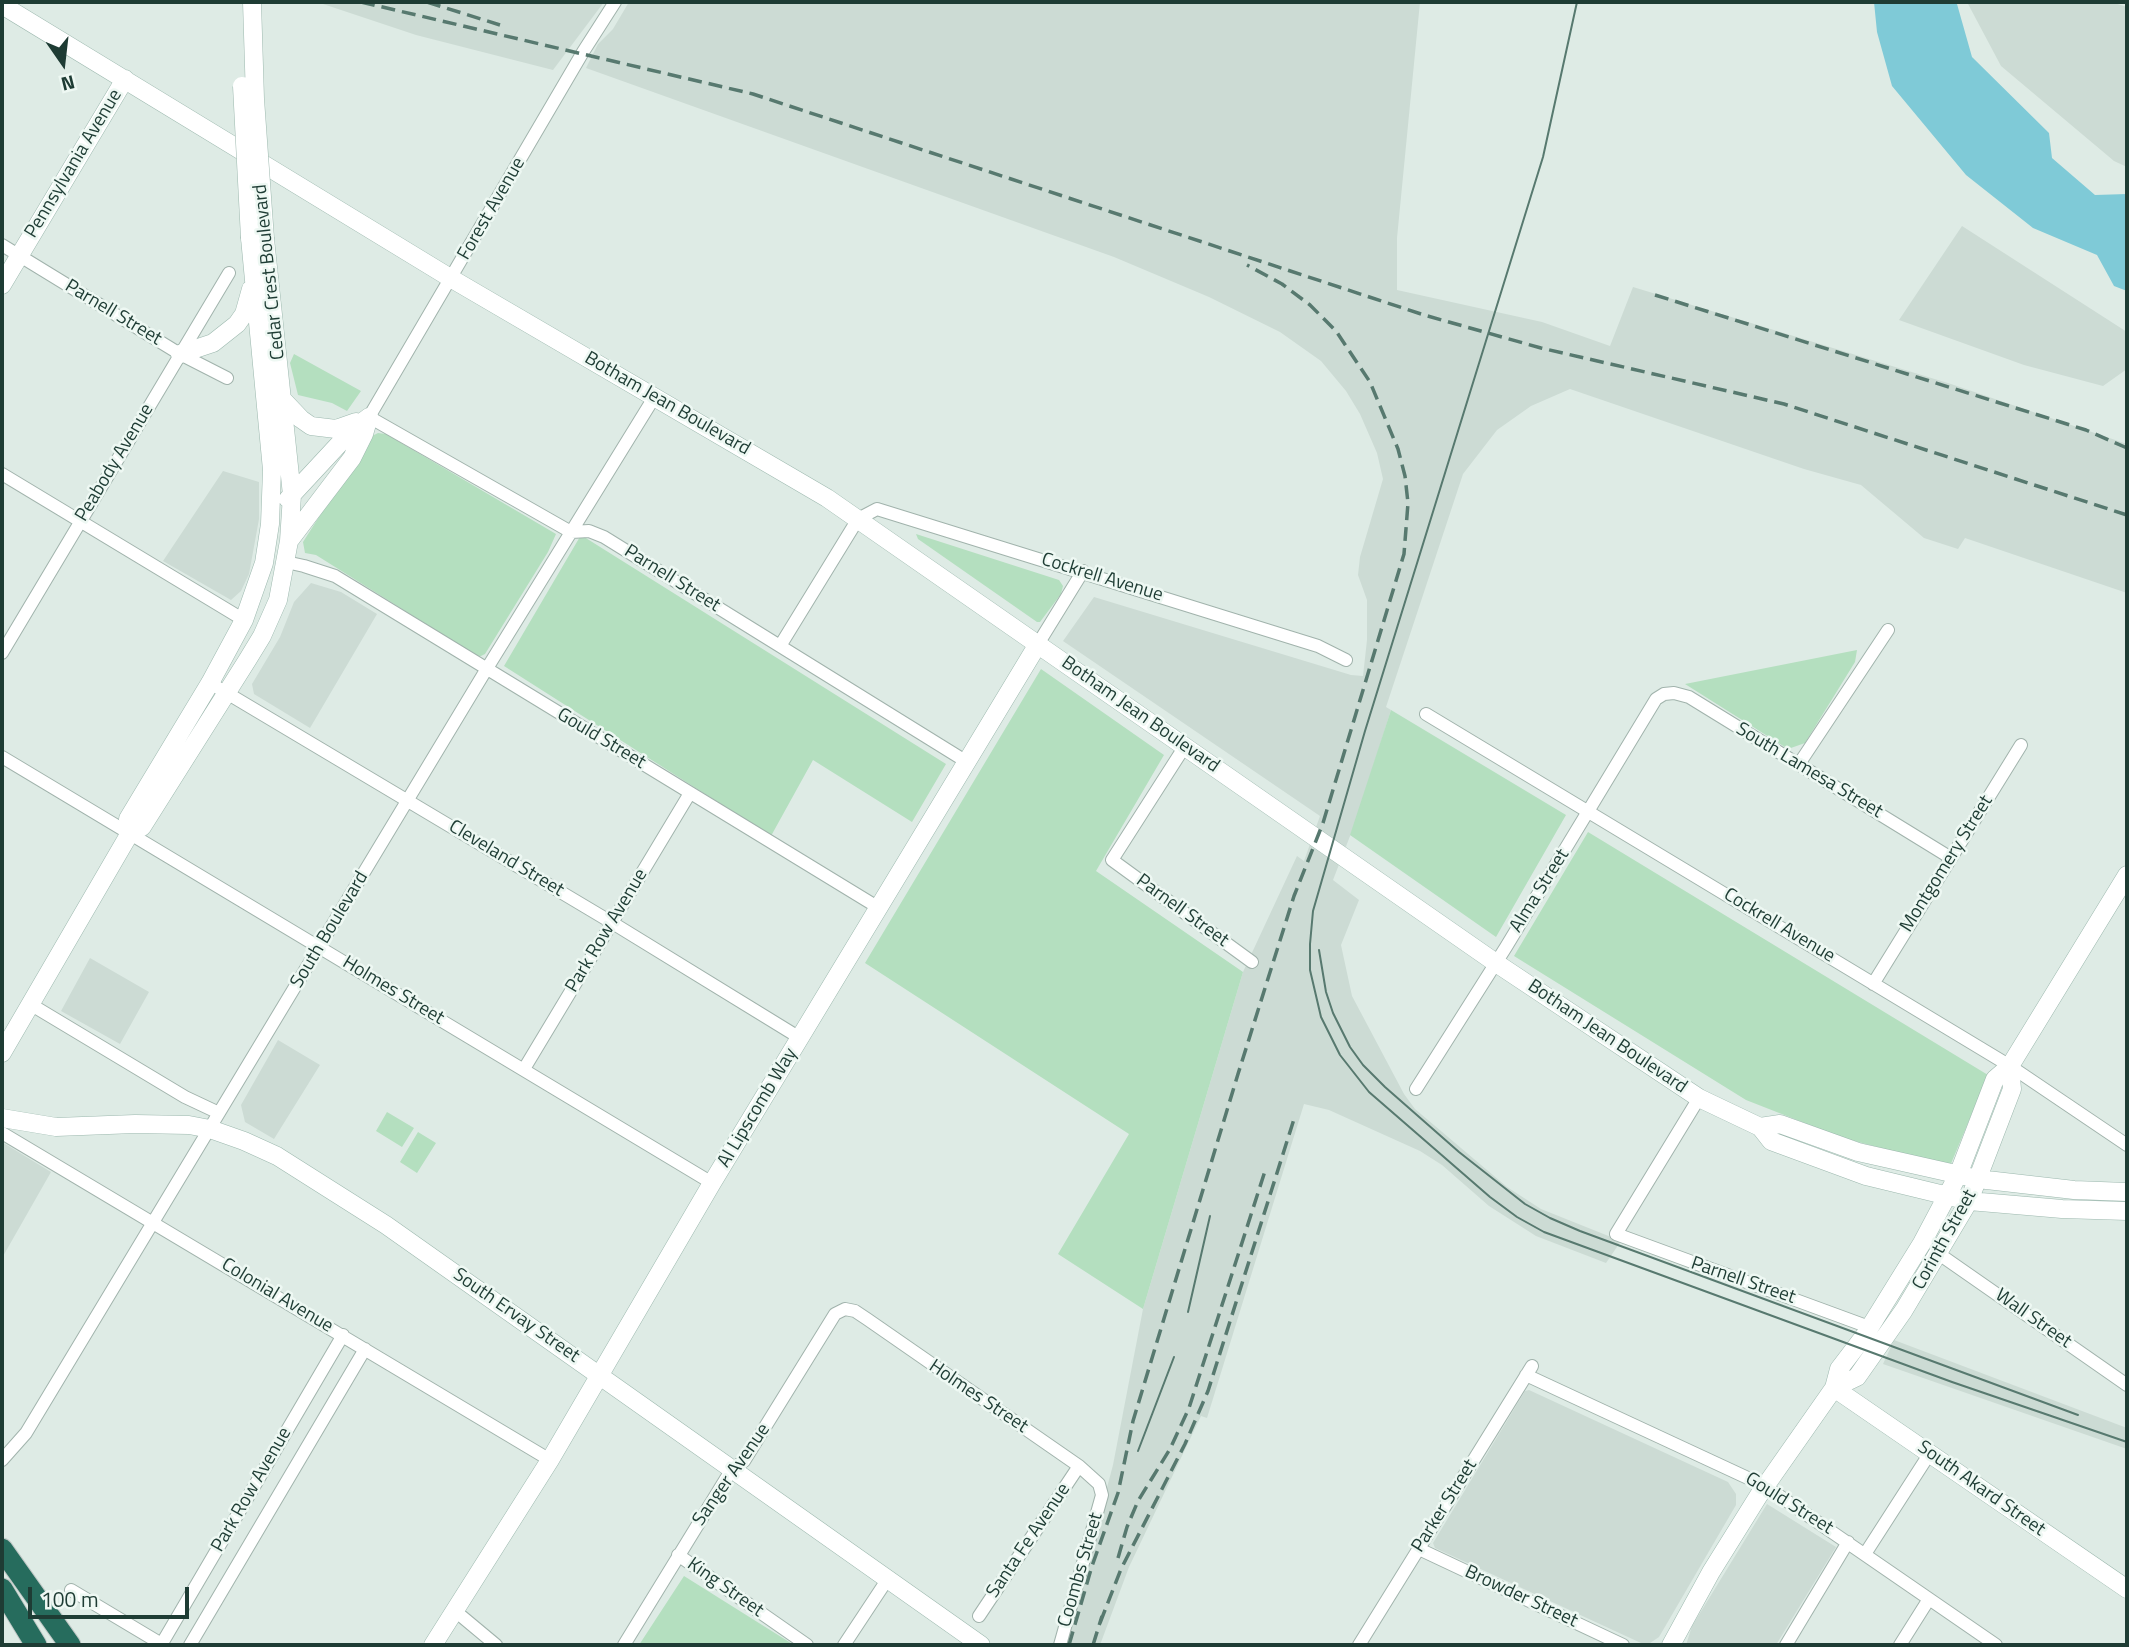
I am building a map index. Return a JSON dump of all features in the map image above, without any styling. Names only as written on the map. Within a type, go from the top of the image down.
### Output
[{"type":"highway","points":[[2,1549],[69,1645]]},
{"type":"highway","points":[[2,1590],[36,1645]]},
{"type":"main road","name":"Cedar Crest Boulevard","points":[[240,2],[241,69],[258,238],[283,400],[292,495],[289,541],[278,600],[262,636],[142,827],[130,833],[128,819],[210,683],[244,620],[264,564],[271,512],[272,470],[254,276],[258,238],[252,2]]},
{"type":"main road","points":[[2,5],[452,279]]},
{"type":"main road","name":"Pennsylvania Avenue","points":[[2,285],[125,79]]},
{"type":"main road","points":[[180,354],[213,342],[237,324],[248,301],[254,276]]},
{"type":"main road","name":"Botham Jean Boulevard","points":[[452,279],[827,498],[1496,963],[1699,1098],[1760,1127],[1771,1141],[1866,1176],[1969,1201],[2062,1209],[2127,1211]]},
{"type":"main road","points":[[283,400],[301,419],[324,429],[336,429],[369,417]]},
{"type":"main road","points":[[289,541],[352,458],[369,417]]},
{"type":"main road","points":[[271,512],[292,495],[345,436],[369,417]]},
{"type":"main road","points":[[272,470],[292,495]]},
{"type":"main road","points":[[292,495],[312,493],[335,482]]},
{"type":"main road","name":"Al Lipscomb Way","points":[[433,1645],[601,1376],[712,1183],[1038,644]]},
{"type":"main road","points":[[2,1053],[130,833]]},
{"type":"main road","name":"Corinth Street","points":[[1671,1645],[1711,1572],[1765,1486],[1834,1388],[1839,1369],[1922,1243],[1958,1175],[1995,1079],[2010,1066],[2127,875]]},
{"type":"main road","name":"Corinth Street","points":[[1834,1388],[1857,1377],[1904,1310],[1969,1201],[2012,1089],[2010,1066]]},
{"type":"main road","name":"South Ervay Street","points":[[2,1118],[55,1127],[162,1124],[209,1129],[277,1156],[353,1203],[981,1645]]},
{"type":"main road","name":"Botham Jean Boulevard","points":[[1760,1127],[1780,1124],[1858,1152],[1978,1180],[2074,1190],[2127,1192]]},
{"type":"main road","name":"South Akard Street","points":[[1834,1388],[2127,1589]]},
{"type":"street","name":"Forest Avenue","points":[[369,417],[615,2]]},
{"type":"street","name":"Parnell Street","points":[[2,246],[180,354],[227,378]]},
{"type":"street","name":"Peabody Avenue","points":[[2,653],[229,272]]},
{"type":"street","name":"South Boulevard","points":[[2,1460],[26,1433],[486,670],[655,397]]},
{"type":"street","name":"Parnell Street","points":[[369,417],[572,532],[589,531],[604,537],[967,762]]},
{"type":"street","points":[[2,474],[244,620]]},
{"type":"street","name":"Cockrell Avenue","points":[[858,519],[877,509],[887,510],[1318,646],[1346,660]]},
{"type":"street","points":[[780,646],[858,519]]},
{"type":"street","name":"Gould Street","points":[[286,562],[324,571],[879,908]]},
{"type":"street","name":"Al Lipscomb Way","points":[[1038,644],[1083,571]]},
{"type":"street","points":[[1799,764],[1888,630]]},
{"type":"street","name":"Cleveland Street","points":[[210,683],[800,1038]]},
{"type":"street","name":"South Lamesa Street","points":[[1664,694],[1674,693],[1689,697],[1951,858]]},
{"type":"street","name":"Alma Street","points":[[1416,1089],[1656,699],[1664,694]]},
{"type":"street","name":"Cockrell Avenue","points":[[1426,714],[2010,1066],[2127,1145]]},
{"type":"street","name":"Montgomery Street","points":[[1873,984],[2021,745]]},
{"type":"street","name":"Parnell Street","points":[[1185,746],[1112,860],[1252,962]]},
{"type":"street","name":"Holmes Street","points":[[2,757],[712,1183]]},
{"type":"street","name":"Park Row Avenue","points":[[524,1069],[690,793]]},
{"type":"street","points":[[30,1004],[185,1097],[219,1113]]},
{"type":"street","name":"Parnell Street","points":[[1699,1098],[1616,1234],[1869,1327]]},
{"type":"street","name":"Colonial Avenue","points":[[2,1133],[550,1460]]},
{"type":"street","name":"Wall Street","points":[[1939,1254],[2127,1385]]},
{"type":"street","name":"Holmes Street","points":[[845,1310],[855,1311],[1079,1466],[1099,1484],[1102,1494]]},
{"type":"street","name":"Sanger Avenue","points":[[624,1645],[732,1469],[744,1461],[835,1314],[845,1310]]},
{"type":"street","name":"Park Row Avenue","points":[[162,1645],[344,1335]]},
{"type":"street","name":"Park Row Avenue","points":[[190,1645],[365,1349]]},
{"type":"street","name":"Gould Street","points":[[1529,1371],[1765,1486],[1993,1644]]},
{"type":"street","name":"Parker Street","points":[[1359,1645],[1529,1371]]},
{"type":"street","points":[[1866,1554],[1930,1453]]},
{"type":"street","name":"Santa Fe Avenue","points":[[979,1616],[1079,1466]]},
{"type":"street","name":"Coombs Street","points":[[1060,1645],[1102,1494]]},
{"type":"street","points":[[1786,1645],[1848,1542]]},
{"type":"street","name":"Browder Street","points":[[1419,1549],[1623,1645]]},
{"type":"street","name":"King Street","points":[[678,1555],[807,1645]]},
{"type":"street","points":[[844,1645],[887,1580]]},
{"type":"street","points":[[71,1590],[162,1645]]},
{"type":"street","points":[[1900,1645],[1929,1599]]},
{"type":"street","points":[[454,1610],[496,1645]]},
{"type":"shaded area","points":[[317,2],[604,2],[553,70],[416,35]]},
{"type":"shaded area","points":[[629,2],[1420,2],[1397,238],[1397,290],[1542,322],[1610,346],[1633,287],[1951,384],[2127,444],[2127,593],[1965,538],[1958,549],[1924,538],[1861,485],[1804,469],[1570,389],[1531,406],[1497,430],[1463,474],[1386,707],[1391,710],[1357,818],[1333,880],[1359,900],[1341,945],[1352,996],[1404,1094],[1415,1109],[1507,1187],[1541,1209],[1621,1241],[1606,1263],[1536,1236],[1489,1206],[1442,1165],[1420,1151],[1329,1110],[1304,1104],[1207,1418],[1201,1416],[1129,1567],[1100,1645],[1065,1645],[1113,1465],[1143,1309],[1243,972],[1297,856],[1304,861],[1320,816],[1063,641],[1094,597],[1351,675],[1363,676],[1367,640],[1367,600],[1358,575],[1360,557],[1383,479],[1377,453],[1360,414],[1346,391],[1321,361],[1280,332],[1209,297],[1114,257],[586,68],[598,44],[613,29]]},
{"type":"shaded area","points":[[1967,2],[2111,2],[2127,7],[2127,167],[2114,161],[2001,66]]},
{"type":"shaded area","points":[[1962,226],[2127,332],[2127,369],[2103,386],[2024,365],[1899,320]]},
{"type":"shaded area","points":[[223,471],[259,482],[259,519],[249,574],[241,591],[231,600],[163,561]]},
{"type":"shaded area","points":[[311,583],[341,592],[377,614],[310,728],[254,694],[252,684],[280,637],[294,602]]},
{"type":"shaded area","points":[[90,958],[149,992],[120,1044],[61,1011]]},
{"type":"shaded area","points":[[278,1040],[320,1065],[274,1139],[245,1122],[241,1105]]},
{"type":"shaded area","points":[[2,1142],[51,1172],[2,1258]]},
{"type":"shaded area","points":[[1894,1340],[2127,1428],[2127,1449],[1883,1364]]},
{"type":"shaded area","points":[[1529,1390],[1728,1482],[1736,1494],[1736,1505],[1659,1637],[1650,1643],[1641,1643],[1435,1548],[1433,1543],[1525,1391]]},
{"type":"shaded area","points":[[1767,1504],[1836,1547],[1776,1645],[1686,1645],[1692,1626]]},
{"type":"green space","points":[[294,354],[361,391],[347,411],[332,403],[298,395],[290,363]]},
{"type":"green space","points":[[378,433],[386,434],[556,534],[548,552],[485,654],[481,656],[316,555],[305,553],[303,542],[370,437]]},
{"type":"green space","points":[[916,534],[1059,580],[1063,586],[1061,594],[1040,622],[1037,622],[918,539]]},
{"type":"green space","points":[[581,535],[946,764],[912,822],[813,760],[771,836],[504,666]]},
{"type":"green space","points":[[1857,650],[1855,662],[1805,743],[1788,749],[1685,684]]},
{"type":"green space","points":[[1041,669],[1164,755],[1096,871],[1243,972],[1143,1309],[1058,1254],[1129,1134],[865,963]]},
{"type":"green space","points":[[1391,710],[1566,815],[1496,937],[1350,835]]},
{"type":"green space","points":[[1588,832],[1988,1075],[1950,1166],[1843,1138],[1746,1100],[1514,956]]},
{"type":"green space","points":[[387,1112],[414,1128],[402,1147],[376,1131]]},
{"type":"green space","points":[[418,1132],[436,1143],[417,1173],[400,1162]]},
{"type":"green space","points":[[684,1576],[794,1645],[639,1645]]},
{"type":"water","points":[[1874,2],[1957,4],[1972,57],[2049,133],[2052,158],[2095,195],[2127,194],[2127,291],[2114,286],[2097,255],[2033,228],[1966,175],[1892,86],[1877,32]]},
{"type":"tram line","points":[[1577,2],[1543,157],[1365,731],[1313,911],[1310,970],[1321,1017],[1340,1055],[1369,1092],[1490,1197],[1544,1232],[1952,1382],[2127,1442]]},
{"type":"tram line","points":[[1319,950],[1326,992],[1333,1013],[1350,1047],[1363,1065],[1459,1152],[1525,1204],[1580,1231],[2078,1415]]},
{"type":"tram line","points":[[1188,1312],[1210,1216]]},
{"type":"tram line","points":[[1138,1451],[1174,1357]]},
{"type":"railway","points":[[361,2],[753,94],[1424,315],[1541,348],[1784,404],[2127,515]]},
{"type":"railway","points":[[427,2],[500,25]]},
{"type":"railway","points":[[1069,1645],[1092,1566],[1118,1493],[1133,1421],[1238,1074],[1294,896],[1323,823],[1404,554],[1408,503],[1405,476],[1398,449],[1370,382],[1336,331],[1310,305],[1282,284],[1247,265]]},
{"type":"railway","points":[[1655,295],[2086,430],[2127,448]]},
{"type":"railway","points":[[1100,1623],[1121,1569],[1185,1444],[1208,1391],[1295,1116]]},
{"type":"railway","points":[[1118,1558],[1138,1501],[1170,1449],[1189,1408],[1265,1171]]},
{"type":"railway","points":[[1093,1645],[1102,1616]]}]
